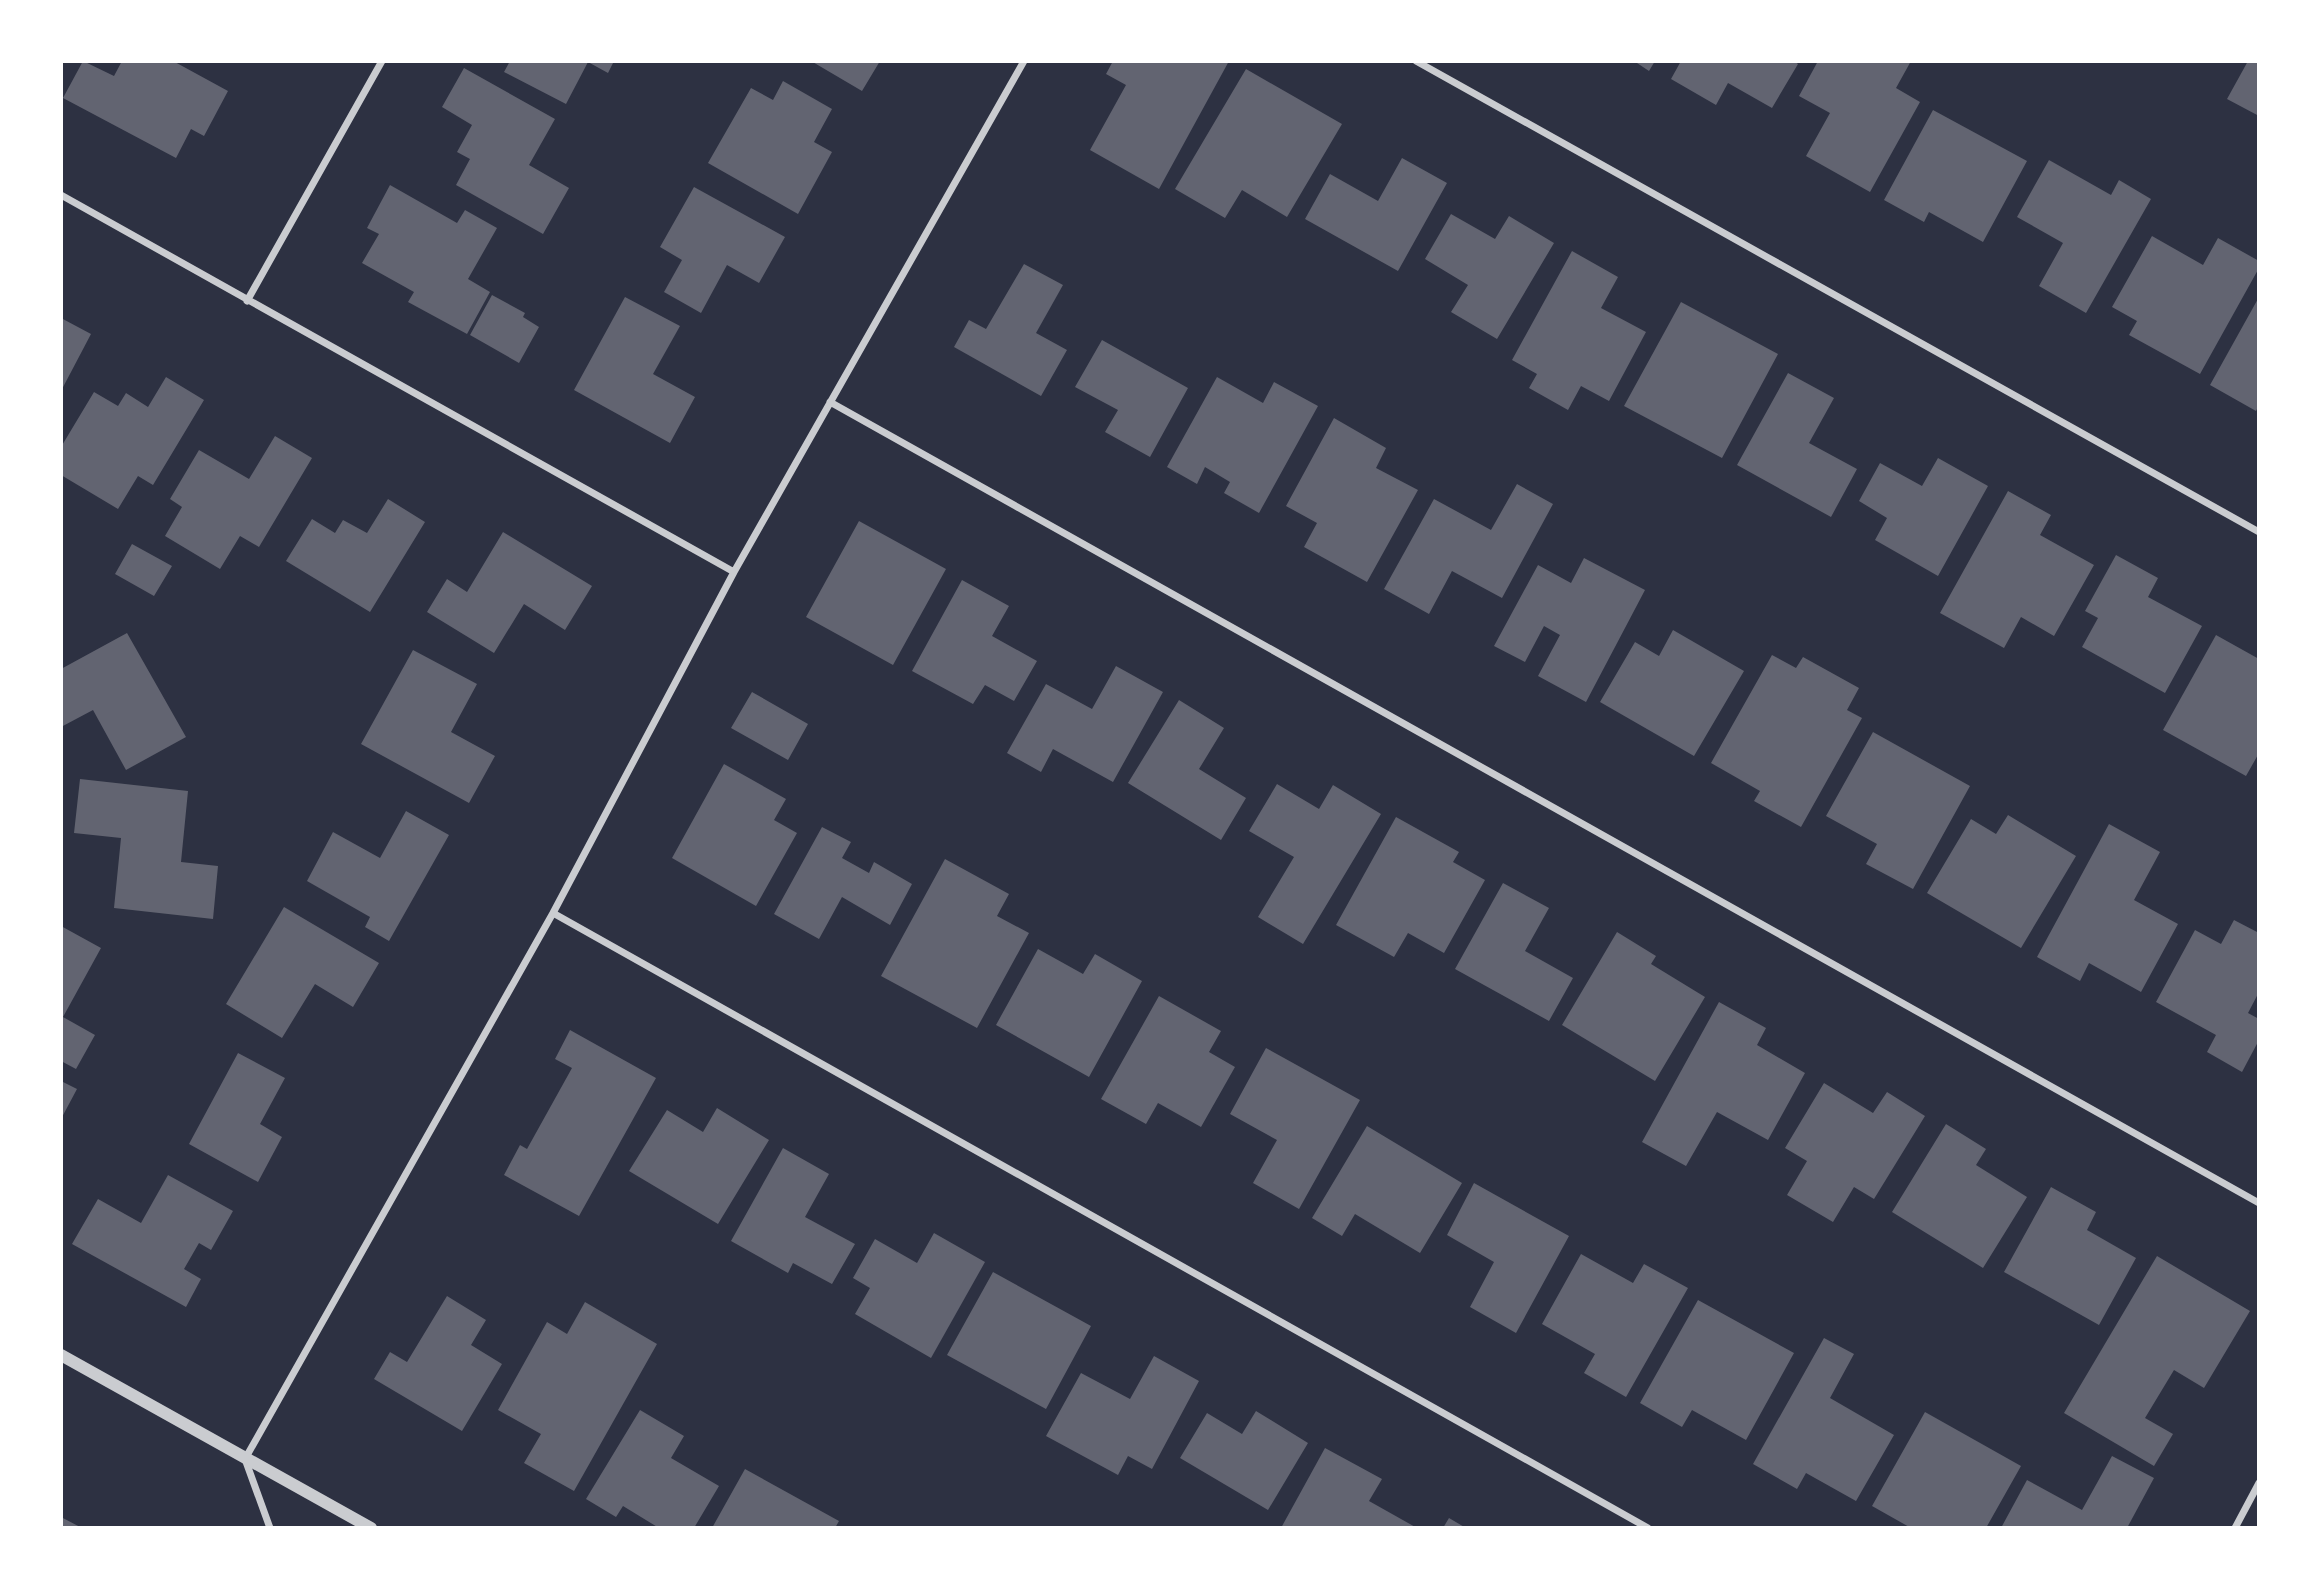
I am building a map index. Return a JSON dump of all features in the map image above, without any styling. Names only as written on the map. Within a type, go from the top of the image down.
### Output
[{"type":"street","points":[[247,301],[382,61]]},
{"type":"street","points":[[270,1528],[245,1459],[553,913],[734,572],[1024,61]]},
{"type":"street","points":[[1416,61],[2259,532]]},
{"type":"street","points":[[61,195],[734,572]]},
{"type":"street","points":[[830,402],[2259,1203]]},
{"type":"street","points":[[553,913],[1648,1528]]},
{"type":"street","points":[[61,1355],[371,1528]]},
{"type":"street","points":[[2235,1528],[2259,1483]]},
{"type":"building","points":[[83,61],[114,76],[122,61],[173,61],[228,91],[204,136],[191,129],[176,158],[63,98]]},
{"type":"building","points":[[510,61],[614,61],[608,73],[588,62],[566,104],[504,72]]},
{"type":"building","points":[[811,61],[880,61],[862,91]]},
{"type":"building","points":[[1113,61],[1229,61],[1159,189],[1090,150],[1126,85],[1106,74]]},
{"type":"building","points":[[1634,61],[1655,61],[1649,71]]},
{"type":"building","points":[[1681,61],[1794,61],[1798,64],[1772,108],[1728,83],[1716,105],[1671,79]]},
{"type":"building","points":[[1818,61],[1911,61],[1896,88],[1920,102],[1870,192],[1806,156],[1830,113],[1799,96]]},
{"type":"building","points":[[2248,61],[2259,61],[2259,116],[2227,99]]},
{"type":"building","points":[[464,68],[555,119],[529,165],[569,188],[543,234],[456,185],[470,159],[457,152],[472,125],[442,107]]},
{"type":"building","points":[[1246,69],[1342,124],[1287,217],[1242,190],[1225,218],[1175,189]]},
{"type":"building","points":[[783,81],[832,109],[814,142],[832,152],[798,214],[708,163],[751,88],[773,100]]},
{"type":"building","points":[[1933,110],[2027,161],[1983,242],[1929,212],[1924,222],[1884,200]]},
{"type":"building","points":[[1402,158],[1447,183],[1398,271],[1305,219],[1330,174],[1378,201]]},
{"type":"building","points":[[2049,160],[2111,195],[2119,180],[2151,199],[2086,313],[2039,286],[2063,243],[2017,217]]},
{"type":"building","points":[[390,185],[457,223],[465,210],[497,228],[468,279],[490,292],[467,334],[408,302],[414,292],[362,263],[379,234],[367,228]]},
{"type":"building","points":[[694,187],[785,237],[759,283],[727,265],[701,313],[664,292],[682,260],[660,247]]},
{"type":"building","points":[[1451,214],[1495,239],[1509,216],[1554,243],[1497,339],[1451,312],[1468,285],[1425,259]]},
{"type":"building","points":[[2152,236],[2203,265],[2218,238],[2259,261],[2259,268],[2200,374],[2129,335],[2137,321],[2112,307]]},
{"type":"building","points":[[1572,251],[1618,277],[1601,308],[1646,332],[1609,401],[1581,386],[1568,410],[1529,388],[1537,374],[1512,360]]},
{"type":"building","points":[[1024,264],[1063,285],[1036,333],[1067,350],[1041,396],[954,347],[969,320],[986,329]]},
{"type":"building","points":[[492,295],[525,313],[523,317],[539,327],[519,363],[470,335]]},
{"type":"building","points":[[625,297],[680,326],[653,374],[695,397],[670,443],[574,390]]},
{"type":"building","points":[[2259,297],[2259,405],[2256,411],[2210,385]]},
{"type":"building","points":[[1681,302],[1778,354],[1722,458],[1624,406]]},
{"type":"building","points":[[61,318],[91,334],[61,391]]},
{"type":"building","points":[[1102,340],[1188,388],[1150,457],[1105,432],[1118,410],[1075,387]]},
{"type":"building","points":[[1788,373],[1834,398],[1809,443],[1857,469],[1831,517],[1737,465]]},
{"type":"building","points":[[166,377],[204,400],[153,485],[138,476],[118,509],[61,475],[61,447],[94,392],[118,406],[126,393],[148,407]]},
{"type":"building","points":[[1217,377],[1263,403],[1274,382],[1318,406],[1259,513],[1224,493],[1230,482],[1205,467],[1197,484],[1167,467]]},
{"type":"building","points":[[1334,418],[1386,448],[1376,468],[1418,490],[1367,582],[1304,547],[1317,523],[1286,506]]},
{"type":"building","points":[[275,436],[312,458],[259,547],[240,536],[220,569],[165,536],[182,507],[170,499],[199,450],[249,479]]},
{"type":"building","points":[[1938,458],[1988,486],[1938,576],[1875,540],[1887,518],[1859,501],[1880,463],[1922,486]]},
{"type":"building","points":[[1517,484],[1553,504],[1502,598],[1452,571],[1429,614],[1384,589],[1434,499],[1491,530]]},
{"type":"building","points":[[2008,491],[2051,515],[2040,535],[2094,565],[2054,636],[2021,617],[2004,648],[1940,613]]},
{"type":"building","points":[[388,499],[425,522],[370,612],[286,561],[312,519],[335,533],[343,520],[367,533]]},
{"type":"building","points":[[859,521],[946,569],[893,665],[806,617]]},
{"type":"building","points":[[503,532],[592,586],[565,630],[524,604],[494,653],[427,612],[447,579],[467,592]]},
{"type":"building","points":[[132,544],[172,566],[154,596],[115,574]]},
{"type":"building","points":[[2116,555],[2158,578],[2148,597],[2202,626],[2165,693],[2082,647],[2098,618],[2085,611]]},
{"type":"building","points":[[1584,558],[1645,590],[1586,702],[1538,676],[1560,635],[1544,626],[1525,662],[1494,646],[1538,565],[1571,583]]},
{"type":"building","points":[[962,580],[1009,606],[992,636],[1037,661],[1014,701],[985,685],[973,704],[912,671]]},
{"type":"building","points":[[1673,630],[1744,671],[1694,756],[1600,702],[1635,642],[1659,656]]},
{"type":"building","points":[[127,633],[186,737],[126,770],[93,710],[61,727],[61,669]]},
{"type":"building","points":[[2216,635],[2259,659],[2259,753],[2246,776],[2163,730]]},
{"type":"building","points":[[413,650],[477,684],[451,732],[495,756],[469,803],[361,744]]},
{"type":"building","points":[[1772,655],[1796,668],[1803,657],[1859,688],[1847,710],[1862,718],[1801,827],[1754,801],[1760,791],[1711,763]]},
{"type":"building","points":[[1116,666],[1163,692],[1113,782],[1053,749],[1041,772],[1007,753],[1046,684],[1092,709]]},
{"type":"building","points":[[752,692],[808,724],[788,760],[731,728]]},
{"type":"building","points":[[1179,700],[1224,728],[1199,769],[1246,798],[1221,840],[1128,783]]},
{"type":"building","points":[[1873,732],[1970,786],[1913,889],[1866,864],[1877,844],[1826,816]]},
{"type":"building","points":[[724,764],[786,799],[774,820],[797,833],[756,906],[672,858]]},
{"type":"building","points":[[80,779],[188,791],[181,862],[218,866],[213,919],[114,908],[121,838],[74,833]]},
{"type":"building","points":[[1277,784],[1319,809],[1333,785],[1381,814],[1303,944],[1258,917],[1294,857],[1249,831]]},
{"type":"building","points":[[406,811],[449,835],[389,941],[365,927],[370,917],[307,881],[333,832],[380,858]]},
{"type":"building","points":[[2008,815],[2076,856],[2021,948],[1927,893],[1971,819],[1996,834]]},
{"type":"building","points":[[1396,817],[1459,852],[1453,862],[1485,880],[1444,953],[1408,933],[1394,957],[1336,925]]},
{"type":"building","points":[[2109,824],[2160,852],[2134,900],[2178,924],[2141,992],[2089,963],[2080,981],[2037,957]]},
{"type":"building","points":[[822,827],[851,842],[842,858],[869,873],[874,862],[912,884],[890,925],[842,897],[819,939],[774,914]]},
{"type":"building","points":[[945,859],[1009,894],[997,916],[1029,933],[977,1028],[881,976]]},
{"type":"building","points":[[1503,883],[1549,908],[1525,951],[1573,978],[1549,1021],[1455,969]]},
{"type":"building","points":[[284,907],[379,963],[353,1007],[315,984],[282,1038],[226,1004]]},
{"type":"building","points":[[2234,920],[2259,933],[2259,992],[2248,1013],[2259,1019],[2259,1040],[2242,1072],[2207,1052],[2216,1035],[2156,1002],[2195,930],[2221,944]]},
{"type":"building","points":[[61,926],[101,948],[63,1017],[95,1035],[76,1069],[61,1061]]},
{"type":"building","points":[[1617,932],[1656,956],[1651,964],[1705,997],[1655,1081],[1562,1025]]},
{"type":"building","points":[[1038,949],[1083,974],[1095,954],[1142,981],[1089,1077],[996,1025]]},
{"type":"building","points":[[1159,996],[1221,1031],[1209,1052],[1235,1067],[1201,1127],[1158,1103],[1146,1124],[1101,1099]]},
{"type":"building","points":[[1719,1002],[1766,1028],[1757,1045],[1805,1073],[1768,1140],[1717,1112],[1686,1166],[1642,1142]]},
{"type":"building","points":[[570,1030],[656,1078],[579,1216],[504,1175],[520,1145],[527,1149],[572,1068],[555,1059]]},
{"type":"building","points":[[1266,1048],[1360,1100],[1299,1209],[1253,1183],[1277,1140],[1230,1114]]},
{"type":"building","points":[[238,1053],[285,1078],[260,1124],[282,1137],[258,1182],[189,1144]]},
{"type":"building","points":[[61,1081],[77,1089],[61,1119]]},
{"type":"building","points":[[1824,1083],[1873,1113],[1887,1092],[1925,1116],[1874,1199],[1854,1187],[1833,1222],[1787,1195],[1807,1161],[1785,1148]]},
{"type":"building","points":[[717,1108],[769,1140],[718,1224],[629,1171],[667,1110],[703,1132]]},
{"type":"building","points":[[1946,1124],[1986,1149],[1976,1165],[2027,1197],[1983,1268],[1892,1212]]},
{"type":"building","points":[[1367,1126],[1462,1183],[1420,1253],[1355,1214],[1342,1236],[1312,1218]]},
{"type":"building","points":[[783,1148],[829,1174],[805,1217],[855,1244],[832,1284],[793,1263],[788,1273],[731,1241]]},
{"type":"building","points":[[168,1175],[233,1211],[211,1250],[199,1243],[184,1269],[201,1279],[186,1307],[72,1244],[98,1199],[141,1223]]},
{"type":"building","points":[[1474,1183],[1569,1236],[1516,1333],[1470,1307],[1494,1262],[1447,1235]]},
{"type":"building","points":[[2051,1187],[2096,1212],[2087,1230],[2136,1258],[2099,1325],[2004,1272]]},
{"type":"building","points":[[934,1233],[985,1262],[931,1358],[855,1314],[870,1288],[853,1278],[875,1239],[917,1263]]},
{"type":"building","points":[[1581,1254],[1633,1283],[1644,1264],[1688,1288],[1626,1397],[1584,1373],[1595,1354],[1542,1324]]},
{"type":"building","points":[[2157,1256],[2250,1311],[2204,1388],[2174,1370],[2145,1418],[2173,1434],[2154,1466],[2064,1413]]},
{"type":"building","points":[[993,1272],[1091,1326],[1046,1409],[947,1355]]},
{"type":"building","points":[[447,1296],[486,1320],[471,1345],[502,1364],[462,1431],[374,1379],[390,1352],[407,1362]]},
{"type":"building","points":[[1698,1300],[1794,1353],[1746,1440],[1692,1410],[1682,1427],[1640,1403]]},
{"type":"building","points":[[585,1302],[657,1344],[574,1491],[524,1463],[541,1434],[498,1410],[547,1322],[567,1334]]},
{"type":"building","points":[[1824,1338],[1854,1354],[1830,1398],[1894,1435],[1856,1501],[1806,1473],[1797,1489],[1753,1464]]},
{"type":"building","points":[[1154,1356],[1199,1381],[1152,1469],[1128,1456],[1118,1475],[1046,1436],[1081,1373],[1130,1399]]},
{"type":"building","points":[[640,1410],[684,1436],[671,1458],[719,1486],[694,1528],[659,1528],[623,1506],[616,1517],[586,1499]]},
{"type":"building","points":[[1256,1411],[1308,1443],[1268,1510],[1180,1458],[1207,1413],[1242,1434]]},
{"type":"building","points":[[1925,1412],[2021,1466],[1986,1528],[1911,1528],[1872,1506]]},
{"type":"building","points":[[1325,1448],[1382,1479],[1369,1501],[1417,1528],[1281,1528]]},
{"type":"building","points":[[2112,1456],[2154,1478],[2127,1528],[2001,1528],[2027,1480],[2082,1510]]},
{"type":"building","points":[[745,1469],[839,1521],[835,1528],[712,1528]]},
{"type":"building","points":[[61,1517],[82,1528],[61,1528]]},
{"type":"building","points":[[1449,1518],[1466,1528],[1443,1528]]}]
